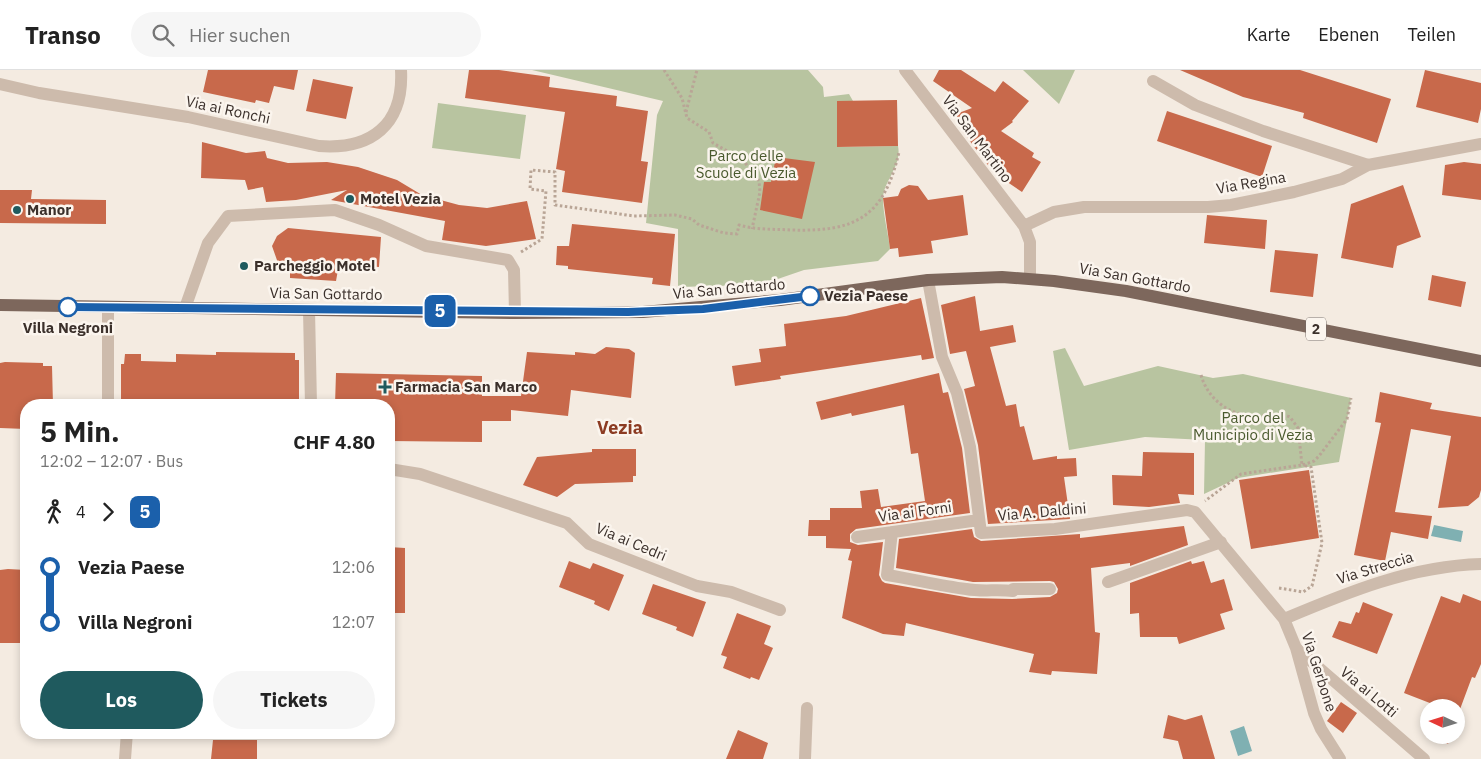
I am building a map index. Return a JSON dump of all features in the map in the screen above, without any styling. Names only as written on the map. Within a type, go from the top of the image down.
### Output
[{"type":"main road","name":"Via San Gottardo","points":[[0,305],[108,308],[643,312],[703,309],[969,276],[1030,278],[1126,291],[1481,362]]},
{"type":"street","name":"Via ai Ronchi","points":[[0,84],[39,93],[188,117],[319,146],[335,147],[369,139],[390,122],[400,96],[401,70]]},
{"type":"street","name":"Via San Martino","points":[[905,70],[1024,226]]},
{"type":"street","points":[[1153,82],[1195,105],[1263,131],[1368,165]]},
{"type":"street","name":"Via Regina","points":[[1024,226],[1054,212],[1084,207],[1208,207],[1231,205],[1342,179],[1368,165],[1481,144]]},
{"type":"street","points":[[185,308],[208,243],[228,216],[335,210],[426,246],[508,260],[514,270],[515,312]]},
{"type":"street","points":[[1024,226],[1030,242],[1030,278]]},
{"type":"street","name":"Via A. Daldini","points":[[928,280],[942,357],[957,392],[970,447],[981,533],[1055,529],[1187,510],[1195,512]]},
{"type":"street","points":[[108,308],[108,399]]},
{"type":"street","points":[[309,310],[311,399]]},
{"type":"street","name":"Via ai Cedri","points":[[395,470],[420,474],[562,522],[574,529],[589,544],[697,586],[730,592],[780,610]]},
{"type":"street","points":[[1195,512],[1284,619]]},
{"type":"street","name":"Via ai Forni","points":[[857,537],[979,520]]},
{"type":"street","points":[[892,532],[888,575],[989,592],[998,589],[1013,591],[1014,589],[1050,589]]},
{"type":"street","points":[[1108,582],[1221,542]]},
{"type":"street","name":"Via Streccia","points":[[1284,619],[1341,595],[1408,573],[1434,568],[1481,564]]},
{"type":"street","name":"Via Gerbone","points":[[1284,619],[1296,648],[1314,713],[1321,729],[1340,759]]},
{"type":"street","name":"Via ai Lotti","points":[[1296,648],[1424,759]]},
{"type":"street","points":[[805,759],[807,708]]},
{"type":"street","points":[[125,759],[126,739]]},
{"type":"path","points":[[664,70],[682,98],[685,112],[691,121],[709,132],[713,143],[743,160],[758,181],[760,192],[752,229]]},
{"type":"path","points":[[685,112],[697,70]]},
{"type":"path","points":[[508,260],[542,239],[546,191],[530,189],[531,170],[554,172],[555,205],[634,216],[675,215],[692,219],[699,224],[724,233],[737,234],[739,225],[752,229],[824,231],[852,224],[873,209],[885,191],[894,172],[899,152]]},
{"type":"path","points":[[1201,375],[1210,396],[1233,412],[1248,416],[1280,415],[1290,417],[1298,428],[1302,465]]},
{"type":"path","points":[[1195,512],[1241,474],[1302,465],[1314,461],[1347,419],[1351,398]]},
{"type":"path","points":[[1271,587],[1303,592],[1312,586],[1322,543],[1310,467],[1302,465]]},
{"type":"green space","name":"Parco delle Scuole di Vezia","points":[[532,70],[808,70],[823,87],[824,97],[849,94],[853,101],[837,101],[837,147],[898,146],[897,160],[886,185],[883,198],[890,249],[878,261],[804,270],[769,282],[750,285],[678,287],[678,229],[646,223],[657,115],[663,101]]},
{"type":"green space","points":[[1023,70],[1075,70],[1059,104]]},
{"type":"green space","points":[[438,103],[526,115],[520,159],[432,148]]},
{"type":"green space","name":"Parco del Municipio di Vezia","points":[[1065,348],[1084,386],[1158,366],[1213,378],[1243,374],[1351,398],[1339,462],[1238,478],[1204,494],[1205,440],[1145,437],[1069,450],[1053,351]]},
{"type":"water","points":[[1434,525],[1463,531],[1461,542],[1431,536]]},
{"type":"water","points":[[1244,726],[1252,751],[1238,756],[1230,731]]},
{"type":"building","points":[[208,70],[298,70],[294,90],[274,86],[269,103],[256,100],[255,103],[203,92]]},
{"type":"building","points":[[469,70],[499,70],[550,77],[549,87],[617,96],[616,106],[648,111],[641,161],[648,162],[642,203],[562,192],[565,171],[556,169],[565,112],[465,98]]},
{"type":"building","points":[[939,70],[961,70],[995,92],[1003,81],[1029,101],[1013,122],[1001,131],[1034,153],[1032,157],[1041,162],[1022,192],[994,173],[963,132],[956,114],[972,108],[933,81]]},
{"type":"building","points":[[1180,70],[1300,70],[1391,99],[1377,143],[1303,118],[1304,113],[1243,97]]},
{"type":"building","points":[[1425,70],[1481,83],[1481,109],[1478,123],[1416,107]]},
{"type":"building","points":[[313,79],[353,87],[346,119],[306,111]]},
{"type":"building","points":[[897,100],[898,146],[837,147],[837,101]]},
{"type":"building","points":[[1167,111],[1272,146],[1262,177],[1157,141]]},
{"type":"building","name":"Motel Vezia","points":[[202,142],[246,153],[265,151],[267,158],[288,163],[327,162],[358,167],[397,180],[422,195],[459,205],[487,208],[527,201],[536,239],[486,246],[442,240],[445,221],[331,200],[347,190],[296,200],[266,202],[263,187],[248,190],[245,180],[201,178]]},
{"type":"building","points":[[776,157],[815,162],[802,219],[760,210],[764,182],[771,182]]},
{"type":"building","points":[[1464,162],[1481,164],[1481,200],[1442,195],[1445,165]]},
{"type":"building","points":[[909,185],[918,186],[928,200],[963,195],[968,235],[931,241],[933,253],[899,257],[898,248],[890,249],[883,198],[898,196],[901,189]]},
{"type":"building","points":[[1403,185],[1421,237],[1397,246],[1393,268],[1341,258],[1351,204]]},
{"type":"building","points":[[0,190],[32,190],[31,199],[106,200],[106,224],[0,223]]},
{"type":"building","points":[[1207,215],[1267,220],[1265,249],[1204,243]]},
{"type":"building","points":[[572,224],[675,234],[670,286],[652,284],[653,278],[568,269],[568,266],[556,265],[557,246],[569,246]]},
{"type":"building","points":[[288,228],[381,237],[379,267],[339,264],[336,281],[290,278],[290,273],[278,263],[272,246],[277,236]]},
{"type":"building","points":[[1275,250],[1318,254],[1313,297],[1270,292]]},
{"type":"building","points":[[1432,275],[1466,282],[1461,307],[1428,300]]},
{"type":"building","points":[[975,296],[980,331],[1013,325],[1016,342],[990,347],[1006,406],[1016,404],[1020,427],[1024,426],[1033,460],[1057,456],[1057,459],[1076,458],[1077,476],[1064,477],[1070,519],[988,524],[978,445],[964,389],[975,386],[966,351],[950,354],[941,305]]},
{"type":"building","points":[[921,298],[934,358],[922,360],[921,355],[780,376],[781,379],[735,386],[732,366],[761,362],[759,349],[786,346],[784,324],[846,316]]},
{"type":"building","points":[[606,347],[629,349],[635,353],[631,398],[571,390],[568,416],[511,410],[511,421],[482,421],[482,442],[395,441],[395,399],[335,399],[336,373],[482,376],[482,396],[521,396],[527,352],[575,355],[575,352],[595,354]]},
{"type":"building","points":[[216,352],[295,353],[295,360],[299,360],[299,399],[121,399],[121,364],[124,364],[125,354],[141,354],[141,361],[176,362],[176,354],[216,355]]},
{"type":"building","points":[[0,363],[43,363],[43,366],[52,366],[53,399],[20,399],[20,429],[0,428]]},
{"type":"building","points":[[939,373],[943,393],[948,392],[962,448],[970,513],[856,529],[850,534],[850,542],[858,545],[883,542],[879,575],[885,583],[971,598],[1012,599],[1050,597],[1057,593],[1058,589],[1054,582],[1050,581],[973,582],[896,568],[899,539],[972,529],[974,537],[981,541],[1080,534],[1080,538],[1184,526],[1188,545],[1130,566],[1130,563],[1091,568],[1095,632],[1100,633],[1097,674],[1052,671],[1051,675],[1029,672],[1034,654],[906,623],[904,636],[883,634],[842,618],[852,561],[848,560],[851,549],[826,548],[826,536],[808,536],[809,520],[830,520],[830,508],[862,508],[860,491],[878,489],[881,507],[925,501],[918,453],[911,454],[904,405],[852,416],[851,413],[821,420],[816,402]]},
{"type":"building","points":[[1380,392],[1432,403],[1430,409],[1481,417],[1481,490],[1479,497],[1468,506],[1438,508],[1451,436],[1411,429],[1395,512],[1432,516],[1428,539],[1391,532],[1385,561],[1354,555],[1381,423],[1375,422]]},
{"type":"building","points":[[592,449],[636,449],[636,476],[633,476],[633,482],[575,484],[557,497],[523,485],[537,457],[592,452]]},
{"type":"building","points":[[1143,452],[1194,453],[1194,495],[1178,494],[1180,503],[1149,507],[1113,505],[1112,475],[1142,476]]},
{"type":"building","points":[[1309,470],[1319,538],[1251,549],[1239,480]]},
{"type":"building","points":[[395,547],[405,548],[405,613],[395,613]]},
{"type":"building","points":[[569,561],[590,569],[593,563],[624,575],[609,611],[594,604],[595,601],[559,587]]},
{"type":"building","points":[[1191,561],[1192,564],[1204,561],[1211,583],[1224,579],[1233,610],[1220,614],[1225,629],[1179,644],[1177,637],[1140,637],[1139,613],[1130,614],[1130,583]]},
{"type":"building","points":[[0,570],[20,570],[20,643],[0,643]]},
{"type":"building","points":[[653,584],[706,602],[693,637],[676,630],[677,627],[642,614]]},
{"type":"building","points":[[1463,594],[1481,601],[1481,664],[1475,678],[1472,677],[1464,699],[1420,699],[1404,693],[1441,596],[1460,603]]},
{"type":"building","points":[[1363,602],[1393,614],[1377,654],[1332,637],[1339,621],[1351,624],[1356,612],[1359,613]]},
{"type":"building","points":[[737,613],[771,626],[764,644],[773,648],[759,680],[751,677],[750,679],[723,668],[727,657],[721,655]]},
{"type":"building","points":[[1341,702],[1357,713],[1343,733],[1327,721]]},
{"type":"building","points":[[1168,715],[1185,720],[1202,715],[1215,759],[1183,759],[1178,741],[1163,738]]},
{"type":"building","points":[[738,730],[768,743],[763,759],[726,759]]},
{"type":"building","points":[[213,740],[257,740],[257,759],[211,759]]},
{"type":"bus line","name":"5","points":[[68,307],[582,313],[703,309],[810,296]]},
{"type":"place","name":"Motel Vezia","points":[[350,199]]},
{"type":"place","name":"Manor","points":[[17,210]]},
{"type":"place","name":"Parcheggio Motel","points":[[244,266]]},
{"type":"place","name":"Vezia Paese","points":[[810,296]]},
{"type":"place","name":"Villa Negroni","points":[[68,307]]},
{"type":"place","name":"Farmacia San Marco","points":[[385,387]]},
{"type":"district","name":"Vezia","points":[[620,428]]}]
